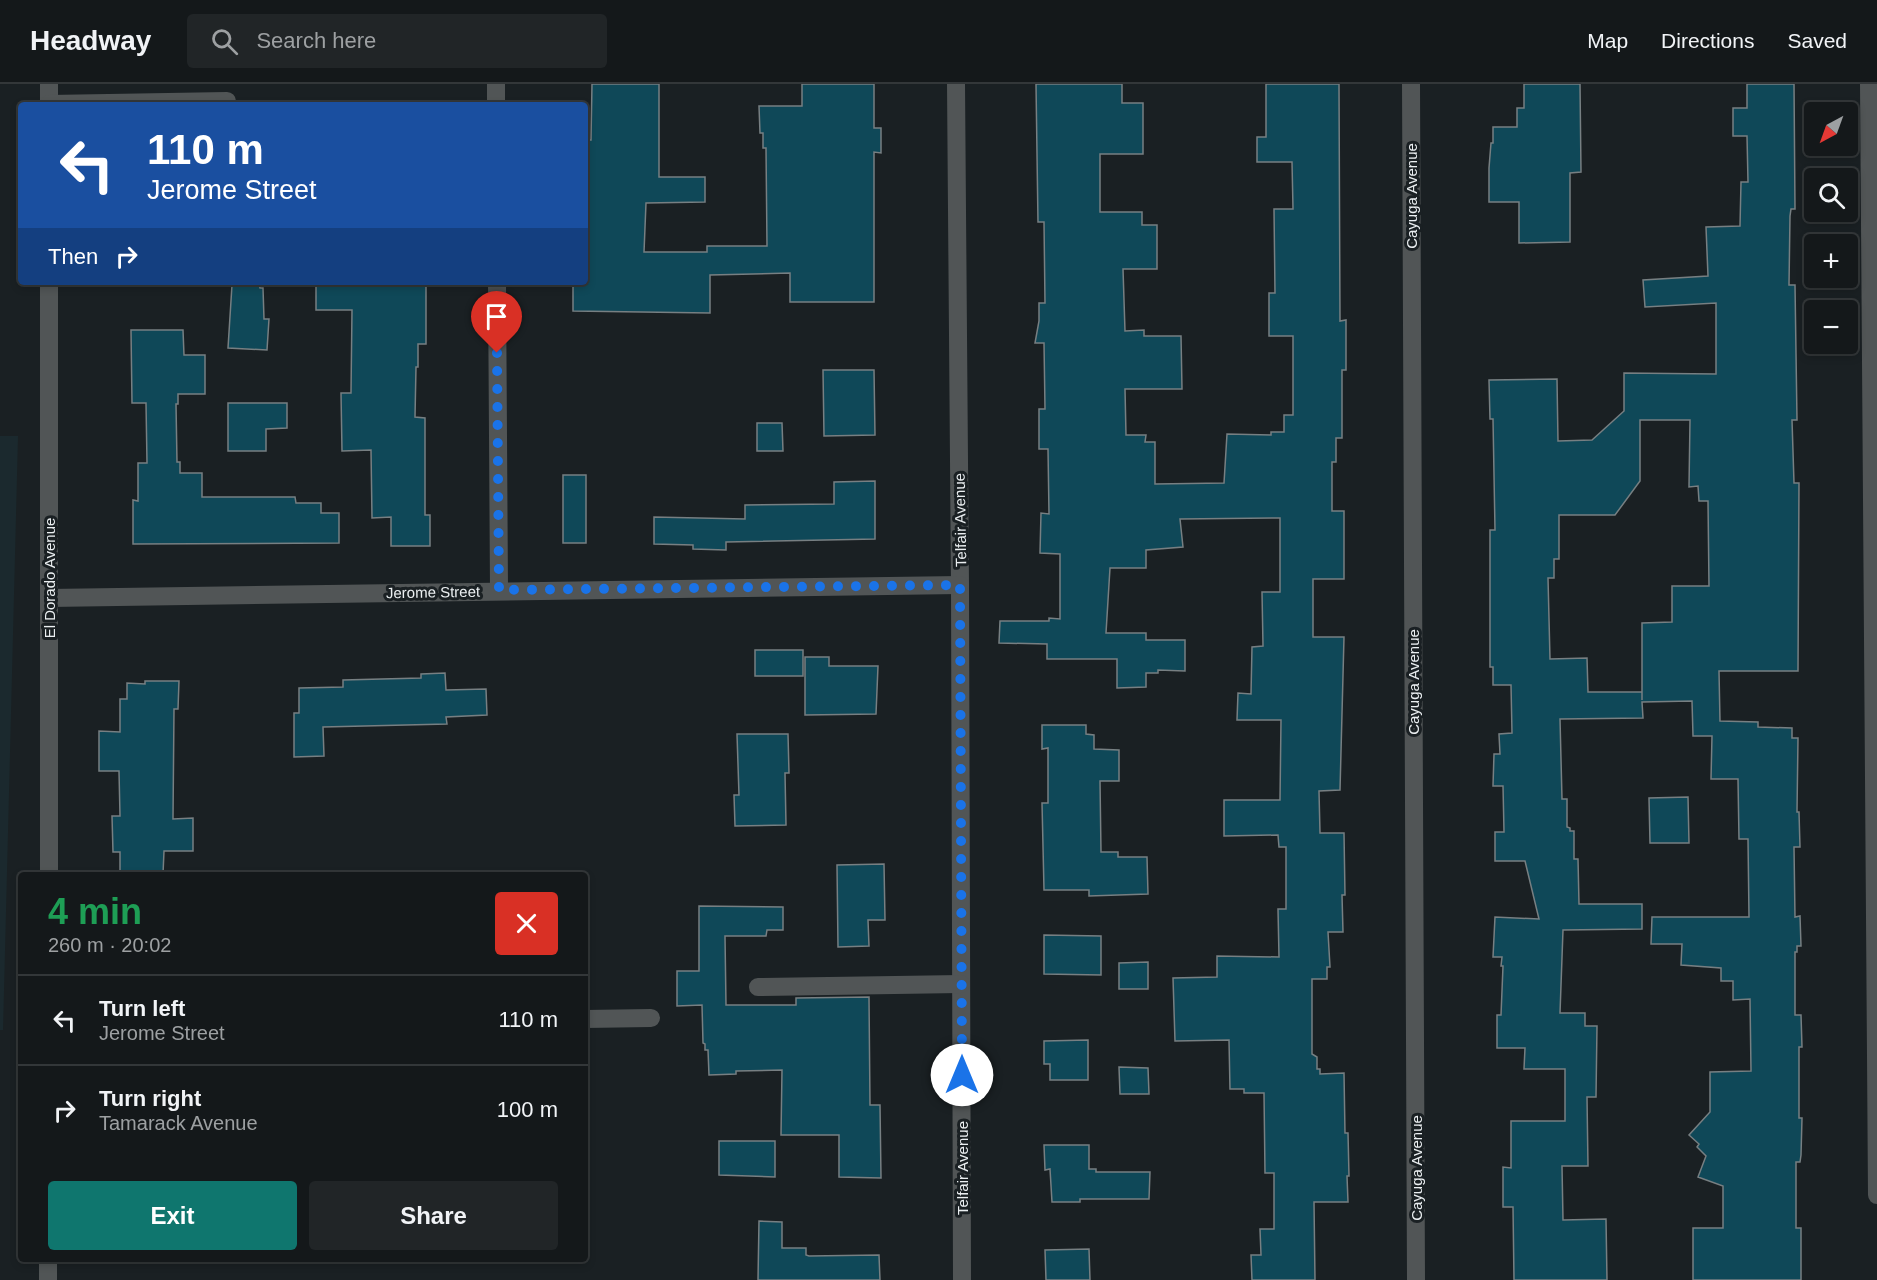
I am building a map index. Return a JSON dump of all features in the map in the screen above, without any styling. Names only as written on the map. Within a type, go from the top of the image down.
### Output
[{"type":"street","points":[[49,84],[49,102]]},
{"type":"street","points":[[496,84],[496,102]]},
{"type":"street","name":"Telfair Avenue","points":[[956,84],[962,1280]]},
{"type":"street","name":"Cayuga Avenue","points":[[1411,84],[1416,1280]]},
{"type":"street","points":[[1869,84],[1877,1194]]},
{"type":"street","points":[[182,102],[227,101]]},
{"type":"street","name":"El Dorado Avenue","points":[[49,285],[49,872]]},
{"type":"street","points":[[497,285],[499,590]]},
{"type":"street","name":"Jerome Street","points":[[50,598],[960,585]]},
{"type":"street","points":[[758,987],[962,984]]},
{"type":"street","points":[[588,1019],[651,1018]]},
{"type":"street","points":[[48,1262],[48,1280]]},
{"type":"shaded area","points":[[0,436],[18,436],[3,1030],[0,1030]]},
{"type":"building","points":[[592,84],[659,84],[659,177],[705,177],[705,202],[646,203],[644,252],[707,252],[707,246],[767,246],[766,148],[763,148],[763,133],[760,133],[759,106],[802,106],[802,84],[874,84],[874,128],[881,128],[881,153],[874,152],[874,302],[790,302],[790,273],[710,275],[710,313],[573,311],[573,285],[588,285],[588,140],[591,140]]},
{"type":"building","points":[[1036,84],[1122,84],[1122,103],[1143,103],[1143,154],[1100,154],[1100,212],[1142,212],[1142,225],[1157,225],[1157,269],[1123,269],[1125,331],[1144,330],[1144,336],[1181,336],[1182,389],[1125,389],[1126,435],[1146,435],[1145,442],[1155,442],[1155,484],[1224,483],[1227,434],[1271,435],[1271,432],[1284,432],[1284,415],[1293,415],[1293,336],[1269,336],[1269,293],[1275,293],[1274,209],[1293,209],[1292,162],[1257,162],[1257,137],[1266,137],[1266,84],[1339,84],[1340,321],[1346,320],[1346,370],[1342,370],[1342,438],[1336,438],[1336,462],[1332,462],[1332,511],[1344,511],[1344,579],[1313,579],[1313,637],[1344,637],[1340,790],[1319,791],[1320,833],[1344,833],[1345,895],[1342,895],[1343,932],[1328,932],[1330,967],[1327,967],[1327,979],[1312,979],[1312,1054],[1317,1057],[1317,1069],[1320,1069],[1320,1074],[1344,1073],[1345,1133],[1348,1133],[1349,1176],[1347,1176],[1348,1202],[1314,1202],[1315,1280],[1252,1280],[1251,1255],[1261,1255],[1260,1229],[1274,1229],[1274,1173],[1265,1173],[1264,1093],[1244,1093],[1244,1089],[1230,1089],[1229,1040],[1175,1041],[1173,978],[1217,977],[1217,956],[1279,957],[1278,909],[1286,909],[1286,847],[1279,847],[1278,835],[1224,836],[1224,800],[1280,800],[1281,720],[1237,720],[1238,693],[1251,694],[1252,647],[1263,646],[1262,592],[1280,592],[1280,518],[1180,519],[1183,547],[1146,550],[1146,568],[1110,568],[1106,633],[1146,633],[1146,640],[1185,640],[1185,671],[1158,670],[1158,673],[1146,673],[1146,687],[1117,688],[1117,659],[1047,659],[1047,644],[999,643],[1000,621],[1060,619],[1060,554],[1040,553],[1041,513],[1049,514],[1048,449],[1039,449],[1039,409],[1045,409],[1044,343],[1035,343],[1039,303],[1045,303],[1044,222],[1038,222]]},
{"type":"building","points":[[1524,84],[1580,84],[1581,172],[1570,173],[1570,242],[1519,243],[1519,202],[1489,202],[1489,168],[1493,127],[1517,127],[1517,108],[1524,108]]},
{"type":"building","points":[[1747,84],[1794,84],[1795,209],[1791,209],[1790,216],[1789,285],[1795,285],[1797,420],[1792,420],[1794,483],[1799,483],[1798,671],[1719,671],[1720,721],[1758,722],[1758,727],[1792,728],[1792,738],[1798,738],[1797,812],[1799,812],[1800,847],[1794,847],[1795,917],[1800,916],[1801,946],[1797,946],[1797,952],[1795,952],[1795,1015],[1801,1015],[1799,1118],[1802,1118],[1801,1155],[1800,1162],[1796,1162],[1796,1228],[1801,1228],[1801,1280],[1693,1280],[1693,1228],[1723,1228],[1723,1186],[1698,1177],[1706,1156],[1697,1147],[1699,1144],[1689,1135],[1710,1112],[1710,1072],[1751,1071],[1750,999],[1733,1000],[1733,981],[1721,981],[1721,968],[1681,965],[1682,944],[1651,944],[1652,917],[1749,917],[1748,839],[1739,839],[1738,779],[1711,779],[1712,736],[1693,736],[1692,701],[1642,702],[1643,718],[1560,719],[1562,799],[1567,799],[1567,827],[1570,831],[1574,831],[1574,859],[1578,859],[1579,904],[1642,904],[1642,929],[1563,930],[1560,1013],[1585,1013],[1585,1026],[1597,1026],[1596,1097],[1587,1097],[1588,1166],[1562,1166],[1563,1220],[1606,1219],[1607,1280],[1514,1280],[1513,1207],[1503,1207],[1503,1167],[1511,1168],[1511,1121],[1565,1121],[1565,1069],[1524,1069],[1525,1048],[1497,1048],[1497,1015],[1501,1015],[1503,966],[1501,966],[1502,957],[1493,957],[1495,917],[1539,919],[1525,861],[1495,861],[1495,832],[1504,832],[1503,786],[1493,786],[1494,754],[1500,754],[1499,734],[1512,733],[1511,685],[1493,685],[1493,667],[1490,667],[1490,530],[1495,530],[1493,419],[1490,419],[1489,380],[1557,379],[1558,441],[1592,440],[1624,411],[1624,373],[1716,374],[1716,303],[1645,307],[1643,280],[1708,276],[1706,227],[1740,226],[1741,182],[1748,182],[1747,136],[1733,136],[1733,108],[1747,108]],"holes":[[[1640,420],[1690,420],[1689,487],[1698,486],[1699,501],[1708,501],[1709,586],[1672,586],[1672,622],[1642,623],[1642,692],[1588,692],[1587,658],[1550,659],[1548,578],[1554,578],[1554,559],[1559,559],[1559,515],[1615,515],[1640,481]]]},
{"type":"building","points":[[232,285],[259,285],[260,288],[263,288],[264,319],[269,319],[267,350],[228,348]]},
{"type":"building","points":[[316,285],[426,285],[426,344],[418,344],[415,417],[425,418],[425,515],[430,515],[430,546],[391,546],[391,517],[372,518],[371,450],[342,451],[341,393],[351,393],[352,310],[316,310]]},
{"type":"building","points":[[131,330],[183,330],[184,355],[205,355],[205,394],[178,394],[178,404],[176,404],[177,462],[180,462],[180,473],[202,473],[202,497],[295,497],[296,503],[321,503],[321,513],[339,513],[339,543],[133,544],[133,500],[138,501],[138,463],[147,463],[146,403],[132,403]]},
{"type":"building","points":[[823,370],[874,370],[875,435],[824,436]]},
{"type":"building","points":[[228,403],[287,403],[287,428],[266,429],[266,451],[228,451]]},
{"type":"building","points":[[757,423],[782,423],[783,451],[757,451]]},
{"type":"building","points":[[563,475],[586,475],[586,543],[563,543]]},
{"type":"building","points":[[875,481],[875,539],[726,542],[726,550],[693,549],[693,545],[654,544],[654,517],[745,519],[745,505],[834,504],[834,482]]},
{"type":"building","points":[[755,650],[803,650],[803,676],[755,676]]},
{"type":"building","points":[[805,657],[829,657],[829,666],[878,666],[876,714],[805,715]]},
{"type":"building","points":[[445,673],[446,690],[486,689],[487,715],[446,717],[447,724],[323,727],[324,756],[294,757],[294,713],[299,713],[299,688],[343,687],[343,680],[421,678],[421,674]]},
{"type":"building","points":[[145,681],[179,681],[178,709],[174,709],[173,819],[193,818],[193,851],[164,851],[163,872],[120,872],[120,852],[113,852],[112,816],[120,816],[119,771],[99,771],[99,731],[120,732],[120,699],[127,699],[127,683],[145,684]]},
{"type":"building","points":[[1042,725],[1086,725],[1086,734],[1094,735],[1094,749],[1119,750],[1119,781],[1100,781],[1101,852],[1118,852],[1118,857],[1147,857],[1148,894],[1089,896],[1089,890],[1044,890],[1042,803],[1048,803],[1048,748],[1042,749]]},
{"type":"building","points":[[737,734],[788,734],[789,773],[785,773],[786,825],[735,826],[734,795],[739,795]]},
{"type":"building","points":[[1688,797],[1689,843],[1650,843],[1649,798]]},
{"type":"building","points":[[884,864],[885,920],[868,920],[869,946],[838,947],[837,865]]},
{"type":"building","points":[[699,906],[783,907],[783,930],[767,930],[766,936],[725,936],[726,1005],[796,1005],[796,998],[869,997],[870,1105],[880,1105],[881,1178],[839,1177],[839,1135],[781,1135],[782,1070],[736,1071],[736,1074],[709,1075],[708,1050],[705,1050],[703,1043],[702,1005],[677,1006],[677,971],[699,971]]},
{"type":"building","points":[[1044,935],[1101,936],[1101,975],[1044,974]]},
{"type":"building","points":[[1148,962],[1148,989],[1119,989],[1119,963]]},
{"type":"building","points":[[1088,1040],[1088,1080],[1050,1080],[1050,1064],[1044,1064],[1044,1041]]},
{"type":"building","points":[[1119,1067],[1148,1068],[1149,1094],[1120,1094]]},
{"type":"building","points":[[719,1141],[775,1141],[775,1177],[719,1175]]},
{"type":"building","points":[[1044,1145],[1089,1145],[1089,1169],[1096,1169],[1096,1172],[1150,1172],[1149,1199],[1080,1199],[1080,1202],[1052,1202],[1050,1169],[1045,1170]]},
{"type":"building","points":[[759,1221],[782,1222],[782,1248],[806,1248],[806,1255],[809,1256],[879,1255],[880,1280],[758,1280]]},
{"type":"building","points":[[1089,1249],[1090,1280],[1046,1280],[1045,1250]]},
{"type":"route","points":[[497,353],[499,590],[960,585],[962,1075]]}]
